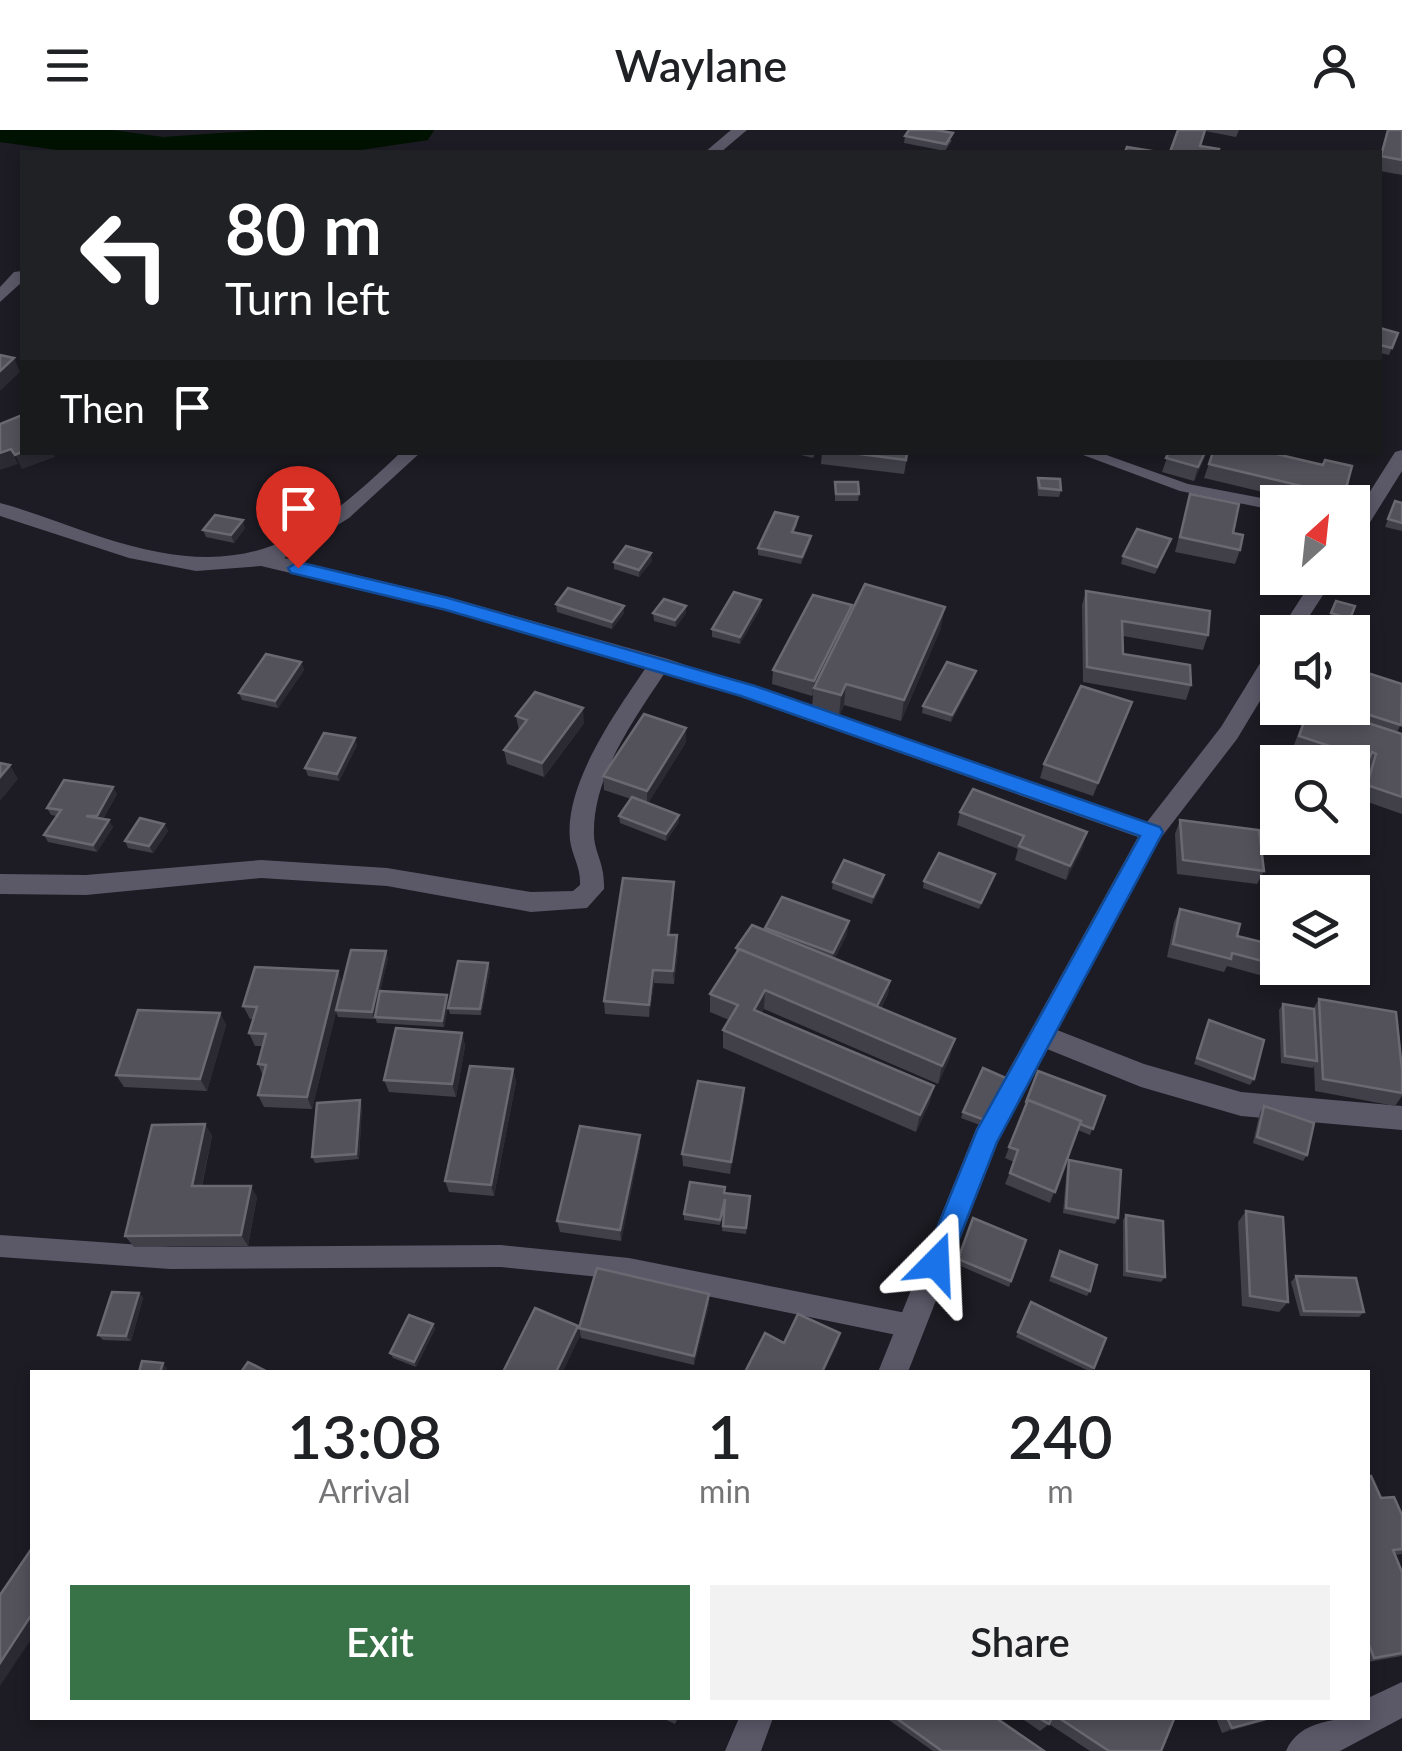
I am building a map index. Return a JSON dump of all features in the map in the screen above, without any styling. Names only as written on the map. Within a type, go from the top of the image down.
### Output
[{"type":"street","points":[[715,150],[740,130]]},
{"type":"street","points":[[0,297],[20,275]]},
{"type":"street","points":[[260,559],[316,533],[408,455]]},
{"type":"street","points":[[1370,501],[1402,456]]},
{"type":"street","points":[[0,509],[153,558],[184,563],[260,559],[448,604],[748,690],[1152,832]]},
{"type":"street","points":[[0,884],[86,885],[261,870],[387,877],[530,902],[578,901],[592,889],[592,866],[582,842],[585,803],[594,773],[617,728],[660,664]]},
{"type":"street","points":[[894,1370],[986,1138],[1152,832],[1230,733],[1260,682]]},
{"type":"street","points":[[1041,1035],[1141,1075],[1241,1104],[1402,1118]]},
{"type":"street","points":[[1370,1716],[1402,1699]]},
{"type":"street","points":[[744,1751],[755,1720]]},
{"type":"street","points":[[1304,1751],[1362,1720]]},
{"type":"lane","points":[[1091,455],[1185,488],[1260,503]]},
{"type":"lane","points":[[0,1246],[170,1258],[501,1256],[628,1268],[912,1326]]},
{"type":"building","points":[[909,130],[953,133],[946,144],[905,136]]},
{"type":"building","points":[[1178,130],[1205,130],[1200,146],[1219,149],[1219,150],[1171,150]]},
{"type":"building","points":[[1388,130],[1402,130],[1402,160],[1382,156]]},
{"type":"building","points":[[1382,329],[1398,333],[1392,348],[1382,346]]},
{"type":"building","points":[[0,355],[14,358],[0,371]]},
{"type":"building","points":[[20,416],[20,453],[15,455],[11,449],[0,453],[0,424]]},
{"type":"building","points":[[868,455],[907,455],[906,460]]},
{"type":"building","points":[[1168,455],[1204,455],[1198,467],[1166,458]]},
{"type":"building","points":[[1212,455],[1281,455],[1323,465],[1325,460],[1352,466],[1347,485],[1298,485],[1209,464]]},
{"type":"building","points":[[1038,478],[1060,479],[1061,490],[1040,488]]},
{"type":"building","points":[[835,482],[858,482],[859,494],[836,494]]},
{"type":"building","points":[[1190,494],[1239,504],[1233,533],[1243,535],[1240,550],[1180,537]]},
{"type":"building","points":[[1395,501],[1402,503],[1402,523],[1388,519]]},
{"type":"building","points":[[775,512],[798,517],[792,532],[811,536],[802,557],[758,548]]},
{"type":"building","points":[[215,515],[243,520],[231,535],[203,530]]},
{"type":"building","points":[[1137,529],[1171,539],[1157,567],[1123,556]]},
{"type":"building","points":[[626,546],[651,553],[639,570],[614,562]]},
{"type":"building","points":[[865,584],[945,607],[904,700],[846,684],[841,695],[814,688]]},
{"type":"building","points":[[568,588],[624,606],[612,622],[556,604]]},
{"type":"building","points":[[1086,591],[1210,611],[1208,635],[1122,621],[1123,654],[1190,665],[1191,685],[1087,667]]},
{"type":"building","points":[[734,592],[761,600],[740,637],[712,629]]},
{"type":"building","points":[[813,595],[852,605],[814,681],[773,670]]},
{"type":"building","points":[[664,599],[686,606],[675,620],[653,613]]},
{"type":"building","points":[[1336,601],[1355,606],[1352,615],[1331,613]]},
{"type":"building","points":[[266,654],[301,662],[275,701],[239,693]]},
{"type":"building","points":[[947,662],[976,671],[952,715],[923,706]]},
{"type":"building","points":[[1370,674],[1402,684],[1401,725],[1370,715]]},
{"type":"building","points":[[1081,686],[1132,702],[1098,783],[1044,764]]},
{"type":"building","points":[[535,692],[583,708],[542,763],[504,750],[527,720],[516,716]]},
{"type":"building","points":[[644,714],[686,728],[647,791],[603,776]]},
{"type":"building","points":[[1370,724],[1402,734],[1402,797],[1370,786],[1376,754],[1372,752],[1370,757],[1370,745],[1326,745],[1299,736],[1303,725]]},
{"type":"building","points":[[324,733],[355,738],[337,774],[305,768]]},
{"type":"building","points":[[0,763],[10,765],[0,777]]},
{"type":"building","points":[[64,780],[113,787],[97,816],[86,816],[109,820],[93,845],[44,835],[61,810],[47,808]]},
{"type":"building","points":[[973,789],[1087,832],[1070,866],[1019,846],[1024,836],[960,812]]},
{"type":"building","points":[[632,797],[679,815],[666,834],[619,816]]},
{"type":"building","points":[[140,818],[164,824],[149,846],[125,841]]},
{"type":"building","points":[[1180,820],[1259,830],[1264,871],[1183,860]]},
{"type":"building","points":[[939,853],[995,874],[981,903],[924,881]]},
{"type":"building","points":[[844,860],[884,875],[873,897],[833,882]]},
{"type":"building","points":[[623,878],[674,882],[668,935],[677,935],[673,971],[653,970],[649,1005],[604,1001]]},
{"type":"building","points":[[782,897],[849,921],[833,953],[765,928]]},
{"type":"building","points":[[1180,909],[1240,924],[1237,936],[1260,942],[1260,960],[1232,953],[1231,959],[1173,944]]},
{"type":"building","points":[[752,925],[890,981],[877,1006],[736,948]]},
{"type":"building","points":[[739,949],[955,1039],[942,1066],[765,990],[754,1010],[934,1086],[920,1115],[723,1030],[738,1005],[710,994]]},
{"type":"building","points":[[351,950],[386,951],[372,1012],[336,1010]]},
{"type":"building","points":[[458,961],[488,963],[480,1009],[448,1008]]},
{"type":"building","points":[[255,967],[338,971],[307,1097],[258,1095],[266,1065],[258,1064],[266,1034],[249,1033],[257,1007],[243,1006]]},
{"type":"building","points":[[380,991],[447,995],[442,1021],[375,1017]]},
{"type":"building","points":[[1319,999],[1396,1012],[1402,1093],[1323,1079]]},
{"type":"building","points":[[1283,1004],[1314,1009],[1317,1061],[1285,1056]]},
{"type":"building","points":[[138,1010],[220,1013],[200,1079],[116,1075]]},
{"type":"building","points":[[1209,1020],[1264,1040],[1254,1079],[1197,1058]]},
{"type":"building","points":[[396,1028],[462,1033],[452,1084],[384,1080]]},
{"type":"building","points":[[470,1066],[513,1069],[491,1185],[445,1181]]},
{"type":"building","points":[[983,1068],[1008,1079],[990,1122],[963,1112]]},
{"type":"building","points":[[1038,1071],[1105,1096],[1093,1129],[1026,1102]]},
{"type":"building","points":[[698,1081],[744,1088],[731,1162],[682,1154]]},
{"type":"building","points":[[360,1100],[356,1154],[312,1157],[317,1103]]},
{"type":"building","points":[[1028,1100],[1081,1121],[1055,1192],[1010,1173],[1018,1150],[1009,1147]]},
{"type":"building","points":[[1264,1106],[1314,1123],[1307,1155],[1257,1137]]},
{"type":"building","points":[[205,1124],[192,1186],[251,1186],[241,1235],[125,1236],[152,1125]]},
{"type":"building","points":[[580,1126],[640,1135],[620,1230],[557,1221]]},
{"type":"building","points":[[1069,1160],[1121,1170],[1118,1218],[1066,1208]]},
{"type":"building","points":[[690,1182],[725,1187],[724,1193],[750,1196],[746,1228],[723,1226],[725,1199],[720,1220],[684,1214]]},
{"type":"building","points":[[1246,1211],[1283,1217],[1288,1302],[1250,1296]]},
{"type":"building","points":[[1126,1215],[1163,1221],[1165,1277],[1127,1271]]},
{"type":"building","points":[[973,1218],[1026,1240],[1011,1281],[958,1259]]},
{"type":"building","points":[[1060,1251],[1097,1265],[1090,1291],[1052,1276]]},
{"type":"building","points":[[597,1268],[709,1294],[694,1356],[579,1328]]},
{"type":"building","points":[[1296,1276],[1356,1278],[1364,1312],[1304,1311]]},
{"type":"building","points":[[112,1292],[139,1293],[126,1336],[98,1335]]},
{"type":"building","points":[[1031,1302],[1106,1338],[1094,1368],[1018,1332]]},
{"type":"building","points":[[535,1308],[578,1326],[557,1370],[504,1370]]},
{"type":"building","points":[[798,1314],[840,1333],[823,1370],[746,1370],[765,1333],[784,1343]]},
{"type":"building","points":[[409,1315],[433,1324],[414,1362],[390,1353]]},
{"type":"building","points":[[142,1361],[163,1363],[161,1370],[140,1370]]},
{"type":"building","points":[[248,1362],[264,1370],[242,1370]]},
{"type":"building","points":[[1370,1476],[1381,1498],[1394,1497],[1402,1515],[1402,1549],[1393,1550],[1402,1572],[1402,1653],[1374,1658],[1370,1647]]},
{"type":"building","points":[[30,1551],[30,1617],[0,1663],[0,1595]]},
{"type":"building","points":[[899,1720],[999,1720],[1044,1751],[942,1751]]},
{"type":"building","points":[[1062,1720],[1174,1720],[1161,1751],[1109,1751]]},
{"type":"building","points":[[1228,1720],[1262,1720],[1232,1728]]},
{"type":"waterway","points":[[10,130],[156,150]]},
{"type":"waterway","points":[[178,150],[381,136],[411,130]]},
{"type":"route","points":[[298,568],[448,604],[748,690],[1152,832],[986,1138],[936,1263]]}]
